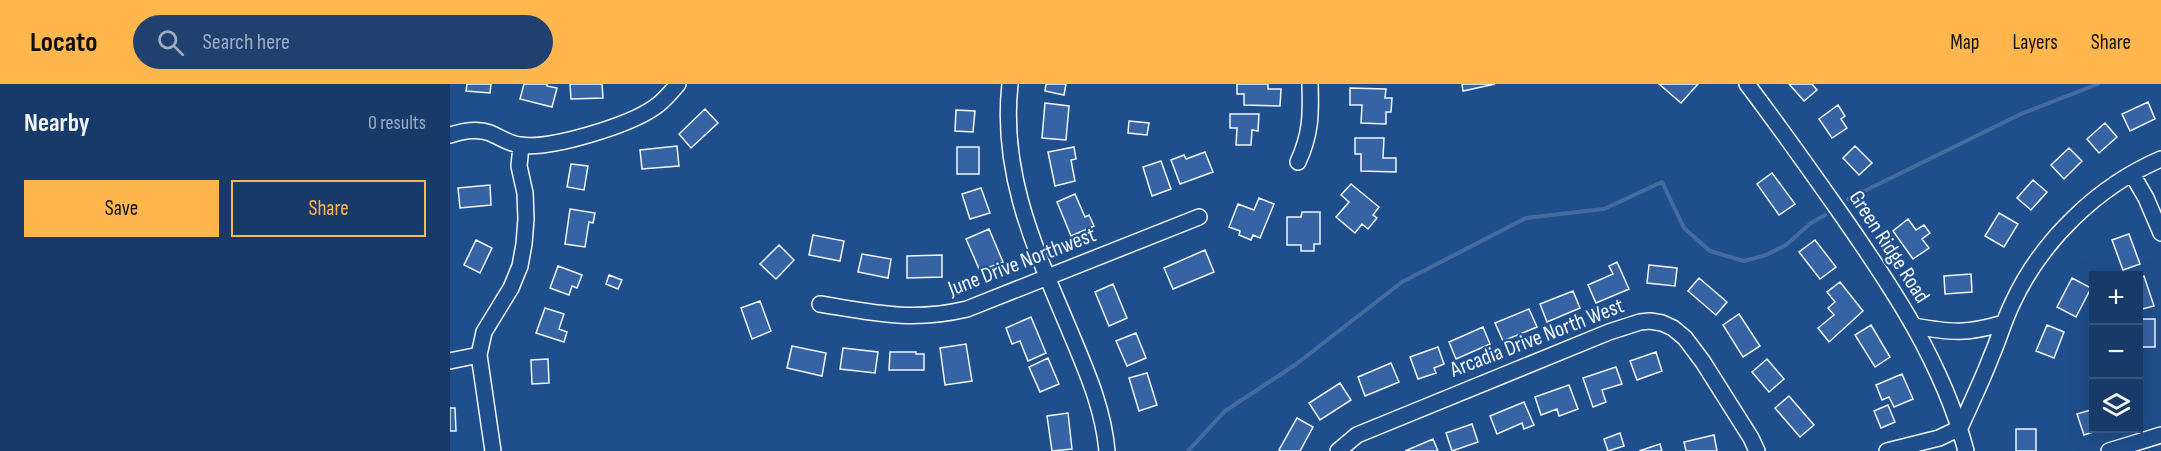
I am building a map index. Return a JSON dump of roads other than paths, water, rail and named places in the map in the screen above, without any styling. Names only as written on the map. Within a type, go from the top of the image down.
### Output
[{"type":"street","points":[[450,135],[477,130],[521,146],[560,142],[624,123],[656,106],[678,84]]},
{"type":"street","points":[[1010,84],[1008,136],[1015,186],[1048,278],[1095,391],[1107,451]]},
{"type":"street","points":[[1298,162],[1307,142],[1311,118],[1310,84]]},
{"type":"street","name":"Green Ridge Road","points":[[1747,84],[1780,126],[1865,248],[1914,326],[1935,365],[1960,428],[1966,451]]},
{"type":"street","points":[[493,451],[479,355],[484,332],[511,288],[520,266],[525,244],[525,193],[519,166],[521,146]]},
{"type":"street","points":[[1887,451],[1939,438],[1960,428],[2019,290],[2036,262],[2080,212],[2132,174],[2161,159]]},
{"type":"street","points":[[2132,174],[2161,233]]},
{"type":"street","name":"June Drive Northwest","points":[[819,304],[888,316],[943,315],[968,309],[1199,217]]},
{"type":"street","name":"Arcadia Drive North West","points":[[1338,451],[1357,435],[1609,332],[1650,321],[1673,328],[1685,338],[1757,451]]},
{"type":"street","points":[[1914,326],[1953,333],[1980,330],[2004,323]]},
{"type":"street","points":[[450,361],[479,355]]},
{"type":"street","points":[[2109,451],[2161,435]]},
{"type":"waterway","points":[[1848,199],[2021,114],[2098,84]]},
{"type":"waterway","points":[[1188,451],[1225,411],[1295,365],[1402,282],[1526,218],[1604,209],[1662,182],[1684,228],[1710,251],[1744,261],[1766,255],[1786,245],[1811,223],[1825,215]]}]
